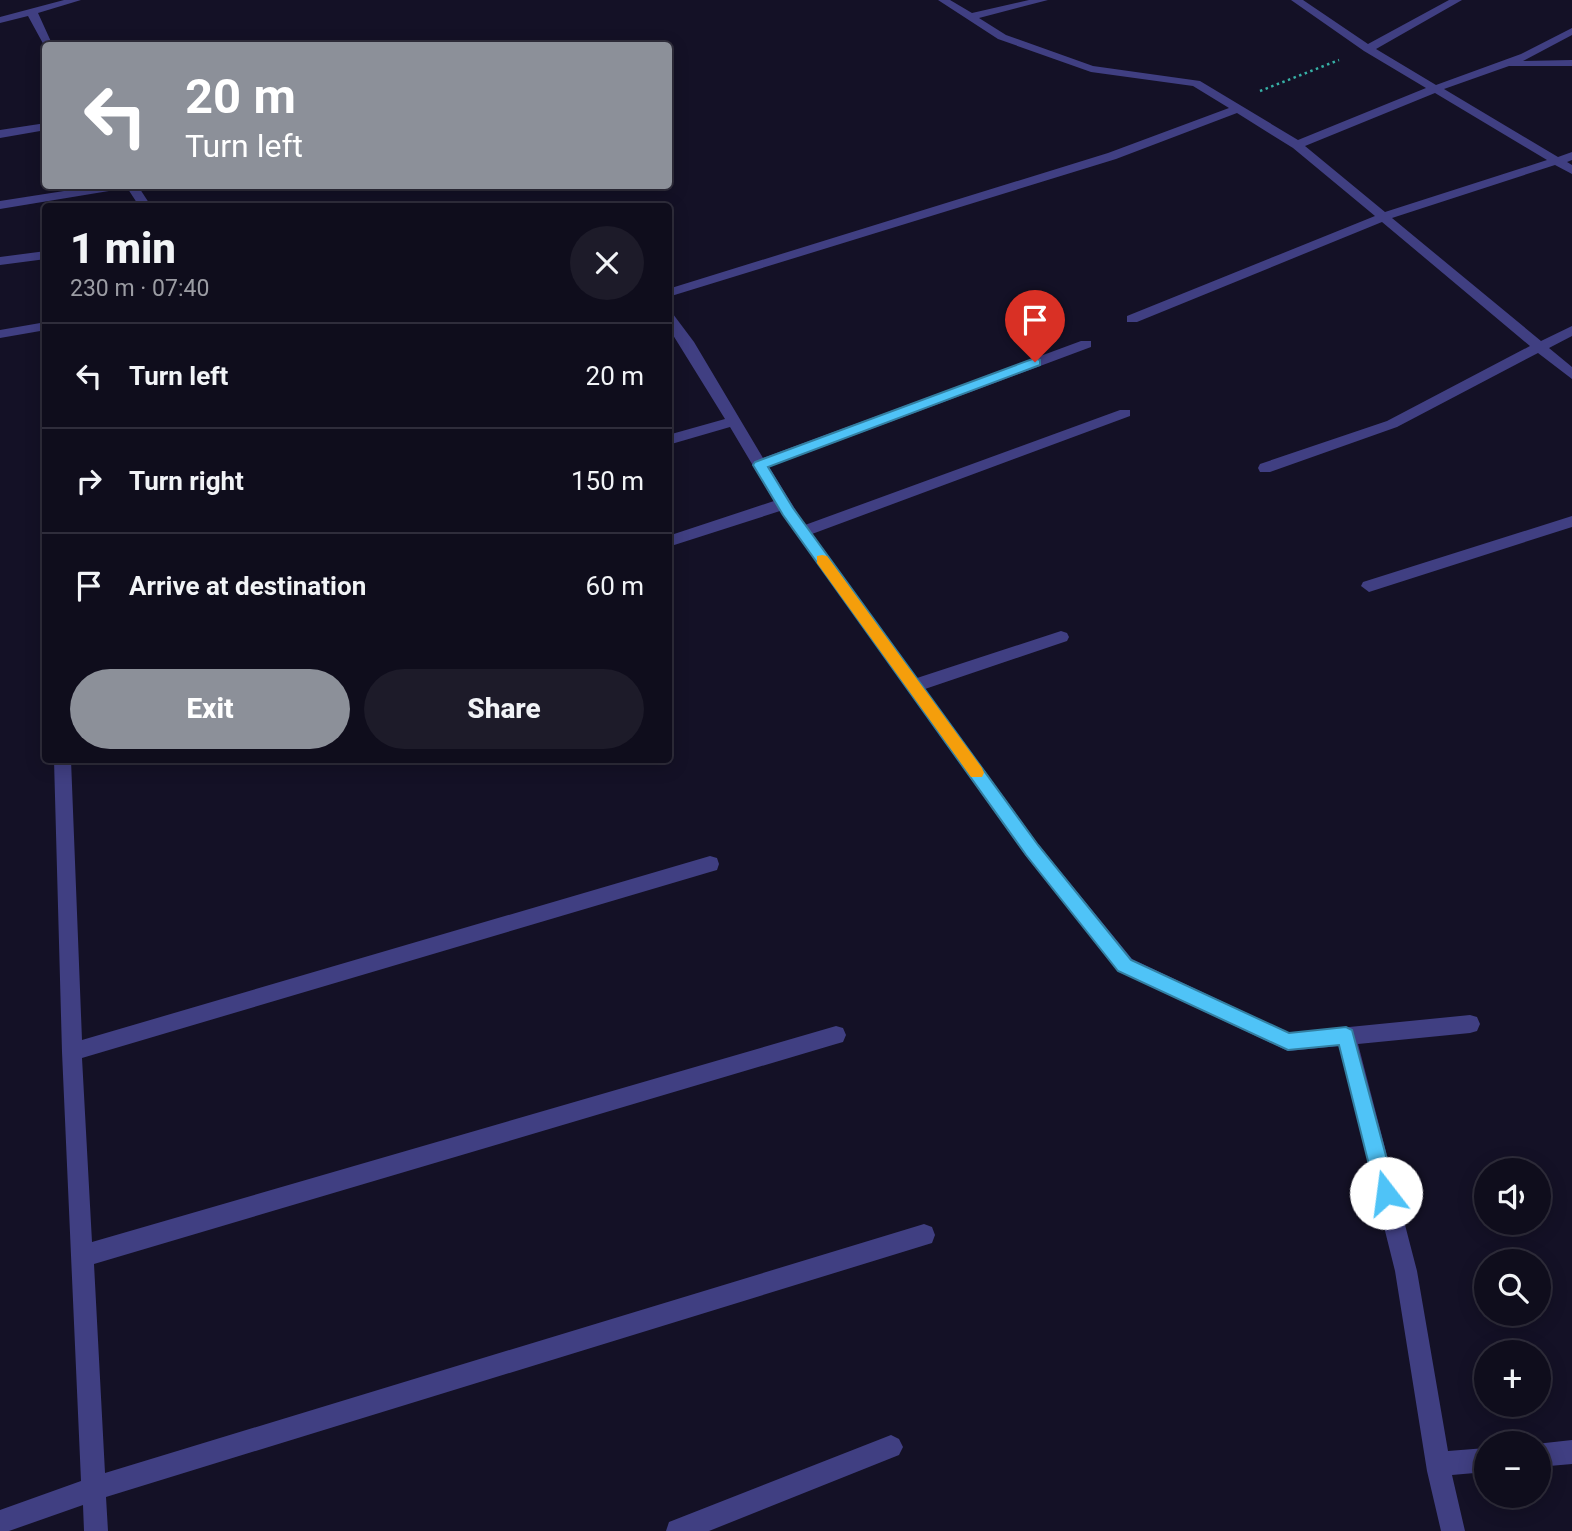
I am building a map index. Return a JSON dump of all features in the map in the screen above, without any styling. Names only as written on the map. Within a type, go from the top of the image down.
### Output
[{"type":"street","points":[[0,20],[76,0]]},
{"type":"street","points":[[943,0],[1002,37],[1091,69],[1196,83],[1297,145],[1572,374]]},
{"type":"street","points":[[970,17],[1043,0]]},
{"type":"street","points":[[1296,0],[1368,49],[1572,170]]},
{"type":"street","points":[[1368,49],[1457,0]]},
{"type":"street","points":[[32,12],[46,42]]},
{"type":"street","points":[[1297,145],[1525,56],[1572,31]]},
{"type":"street","points":[[1500,65],[1572,63]]},
{"type":"street","points":[[672,292],[1112,156],[1238,109]]},
{"type":"street","points":[[0,134],[42,127]]},
{"type":"street","points":[[1132,318],[1250,273],[1383,217],[1572,156]]},
{"type":"street","points":[[0,205],[97,189]]},
{"type":"street","points":[[0,261],[42,256]]},
{"type":"street","points":[[672,323],[802,532],[1032,850],[1125,965],[1288,1042],[1471,1024]]},
{"type":"street","points":[[0,334],[42,327]]},
{"type":"street","points":[[1265,468],[1392,424],[1572,330]]},
{"type":"street","points":[[760,465],[1086,344]]},
{"type":"street","points":[[802,532],[1125,413]]},
{"type":"street","points":[[672,439],[734,421]]},
{"type":"street","points":[[672,541],[783,504]]},
{"type":"street","points":[[1369,586],[1572,521]]},
{"type":"street","points":[[914,686],[1061,637]]},
{"type":"street","points":[[62,763],[72,1052],[96,1531]]},
{"type":"street","points":[[72,1052],[710,864]]},
{"type":"street","points":[[83,1256],[836,1034]]},
{"type":"street","points":[[1346,1036],[1406,1271],[1438,1464],[1453,1531]]},
{"type":"street","points":[[0,1522],[95,1488],[924,1236]]},
{"type":"street","points":[[678,1531],[891,1447]]},
{"type":"street","points":[[1551,1454],[1572,1452]]},
{"type":"street","points":[[1438,1464],[1474,1461]]},
{"type":"path","points":[[1238,109],[1252,93],[1368,49]]},
{"type":"slow traffic","points":[[822,560],[976,773]]},
{"type":"route","points":[[1035,362],[760,465],[788,512],[1032,850],[1125,965],[1288,1042],[1346,1036],[1386,1193]]}]
